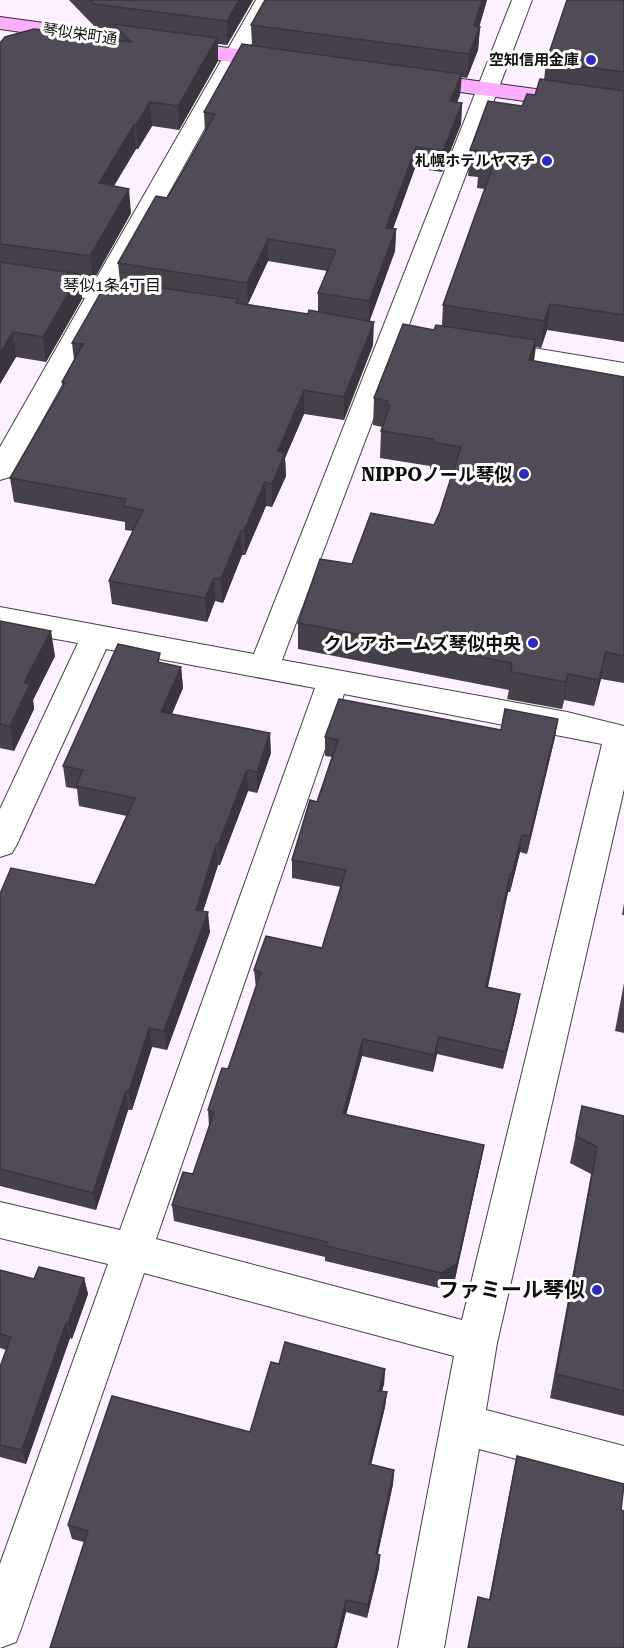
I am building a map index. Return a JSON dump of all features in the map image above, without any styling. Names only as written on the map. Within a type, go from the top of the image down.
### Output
[{"type":"main road","name":"琴似栄町通","points":[[4,20],[304,65]]},
{"type":"main road","points":[[396,77],[624,108]]},
{"type":"street","points":[[0,471],[266,0]]},
{"type":"street","points":[[264,667],[381,334],[488,90],[522,0]]},
{"type":"street","points":[[0,276],[163,303]]},
{"type":"street","points":[[381,334],[417,337]]},
{"type":"street","points":[[463,345],[624,370]]},
{"type":"street","points":[[0,618],[567,724],[622,737],[477,1343],[420,1648]]},
{"type":"street","points":[[0,844],[96,637]]},
{"type":"street","points":[[0,1626],[333,681]]},
{"type":"street","points":[[0,1220],[131,1251],[477,1343]]},
{"type":"street","points":[[461,1424],[624,1467]]},
{"type":"building","points":[[90,0],[239,0],[227,21],[94,4]]},
{"type":"building","points":[[265,0],[482,0],[474,26],[480,27],[469,54],[251,25]]},
{"type":"building","points":[[567,0],[624,0],[624,72],[546,62]]},
{"type":"building","points":[[113,24],[217,38],[178,106],[150,102],[99,183],[129,189],[90,256],[0,244],[0,43],[5,37],[34,29],[68,33],[70,39],[75,41],[84,36],[131,42]]},
{"type":"building","points":[[242,44],[462,74],[450,101],[462,103],[443,151],[416,147],[386,228],[396,229],[369,301],[318,293],[336,250],[268,239],[247,283],[118,263],[156,196],[167,198],[178,180],[215,114],[204,112]]},
{"type":"building","points":[[540,79],[624,91],[624,315],[550,304],[544,321],[443,305],[494,163],[479,161],[483,151],[470,150],[488,101],[522,106],[527,94],[535,95]]},
{"type":"building","points":[[0,262],[80,274],[43,337],[13,332],[0,353]]},
{"type":"building","points":[[108,280],[238,299],[236,303],[308,314],[309,310],[374,322],[344,397],[304,390],[278,451],[285,453],[272,484],[265,482],[221,579],[214,578],[205,598],[109,581],[143,510],[123,506],[126,499],[10,478],[65,383],[62,382],[83,344],[72,343]]},
{"type":"building","points":[[403,324],[434,330],[436,325],[536,340],[529,360],[624,377],[624,656],[606,652],[599,680],[568,674],[566,682],[511,672],[512,663],[298,623],[320,559],[352,564],[371,513],[434,525],[440,512],[461,447],[432,442],[433,439],[381,431],[390,405],[386,405],[388,401],[374,398]]},
{"type":"building","points":[[0,621],[51,631],[24,683],[30,684],[10,726],[0,724]]},
{"type":"building","points":[[118,644],[160,653],[158,662],[181,667],[161,712],[270,733],[257,772],[247,770],[218,845],[216,845],[196,910],[208,912],[164,1031],[149,1028],[93,1193],[0,1169],[0,894],[11,868],[95,885],[135,798],[76,786],[83,770],[63,766]]},
{"type":"building","points":[[339,699],[501,730],[505,709],[558,719],[530,836],[522,835],[512,874],[510,874],[486,987],[520,994],[506,1052],[439,1037],[434,1055],[363,1039],[343,1114],[484,1145],[457,1264],[441,1273],[326,1246],[327,1242],[172,1205],[183,1172],[193,1174],[214,1112],[208,1110],[222,1068],[228,1069],[261,972],[254,970],[266,936],[322,948],[346,870],[292,860],[310,800],[317,802],[338,740],[325,737]]},
{"type":"building","name":"ファミール琴似","points":[[582,1106],[624,1116],[624,1391],[556,1374],[597,1147],[576,1136]]},
{"type":"building","points":[[39,1267],[84,1278],[22,1450],[0,1445],[0,1367],[11,1337],[0,1334],[0,1270],[34,1279]]},
{"type":"building","points":[[285,1342],[385,1369],[379,1391],[387,1392],[369,1464],[394,1470],[376,1554],[380,1555],[368,1605],[346,1600],[335,1648],[50,1648],[88,1531],[68,1525],[112,1396],[250,1432],[271,1362],[279,1364]]},
{"type":"building","points":[[517,1456],[624,1484],[621,1510],[624,1511],[624,1648],[468,1648],[478,1597],[490,1600]]},
{"type":"place","name":"空知信用金庫","points":[[591,60]]},
{"type":"place","name":"札幌ホテルヤマチ","points":[[547,161]]},
{"type":"place","name":"NIPPOノール琴似","points":[[524,474]]},
{"type":"place","name":"クレアホームズ琴似中央","points":[[533,643]]},
{"type":"place","name":"ファミール琴似","points":[[597,1290]]},
{"type":"district","name":"琴似1条4丁目","points":[[112,285]]}]
